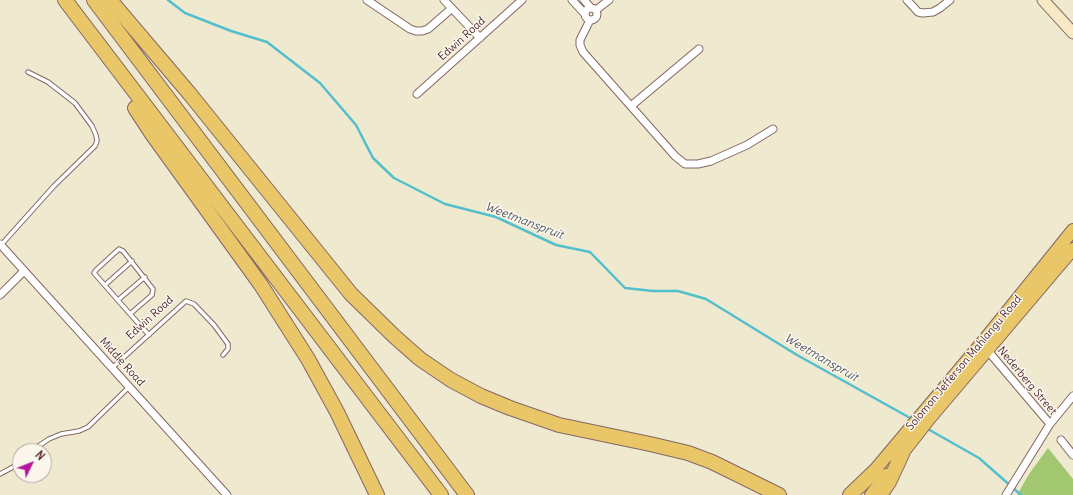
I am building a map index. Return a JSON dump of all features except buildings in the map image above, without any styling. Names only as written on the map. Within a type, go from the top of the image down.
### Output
[{"type":"highway","points":[[65,0],[441,495]]},
{"type":"highway","points":[[94,0],[468,495]]},
{"type":"highway","points":[[110,0],[194,99],[352,294],[373,316],[420,359],[457,383],[481,396],[510,408],[560,425],[688,453],[712,462],[779,495]]},
{"type":"highway","points":[[91,34],[120,86],[152,134],[261,285],[308,359],[337,412],[377,495]]},
{"type":"highway","points":[[880,495],[888,482],[902,448]]},
{"type":"highway","points":[[850,495],[875,471]]},
{"type":"main road","points":[[1043,0],[1073,34]]},
{"type":"main road","name":"Solomon Jefferson Mahlangu Road","points":[[871,495],[902,448],[926,416],[985,339],[1073,230]]},
{"type":"main road","name":"Solomon Jefferson Mahlangu Road","points":[[926,416],[988,351],[1073,249]]},
{"type":"main road","name":"Solomon Jefferson Mahlangu Road","points":[[854,495],[875,471],[902,448]]},
{"type":"street","points":[[367,0],[410,29],[416,31],[428,29],[451,9]]},
{"type":"street","points":[[444,0],[480,38]]},
{"type":"street","name":"Edwin Road","points":[[418,94],[522,0]]},
{"type":"street","points":[[572,0],[587,17],[593,20],[596,16],[593,9],[584,0]]},
{"type":"street","points":[[610,0],[593,9],[587,10],[587,17],[580,40],[581,48],[589,61],[631,106],[674,156],[685,164],[691,165],[711,161],[747,145],[773,130]]},
{"type":"street","points":[[907,0],[918,12],[923,13],[933,12],[950,0]]},
{"type":"street","points":[[631,106],[698,49]]},
{"type":"street","name":"Middle Road","points":[[0,245],[227,495]]},
{"type":"street","points":[[0,294],[24,271]]},
{"type":"street","name":"Nederberg Street","points":[[988,351],[1050,424]]},
{"type":"street","points":[[1006,495],[1050,424],[1073,396]]},
{"type":"street","points":[[1061,440],[1073,455]]},
{"type":"lane","points":[[0,245],[54,186],[95,146],[97,141],[92,126],[75,104],[48,82],[28,72]]},
{"type":"lane","points":[[130,314],[153,292],[153,289],[124,251],[119,249],[94,273],[130,314],[149,335]]},
{"type":"lane","points":[[105,285],[132,261]]},
{"type":"lane","points":[[118,300],[145,277]]},
{"type":"lane","name":"Edwin Road","points":[[112,368],[186,301],[194,304],[214,325],[228,344],[228,348],[222,355]]},
{"type":"lane","points":[[43,443],[61,434],[83,430],[88,427],[129,387]]},
{"type":"lane","points":[[0,474],[12,468]]},
{"type":"green space","points":[[1048,448],[1073,479],[1073,495],[1017,495],[1029,474]]},
{"type":"waterway","name":"Weetmanspruit","points":[[168,0],[185,13],[231,31],[267,42],[320,83],[356,125],[373,158],[394,178],[445,204],[496,217],[556,245],[590,252],[625,288],[653,291],[678,291],[706,299],[797,355],[912,419]]},
{"type":"waterway","name":"Weetmanspruit","points":[[926,428],[979,458],[1021,495]]}]
